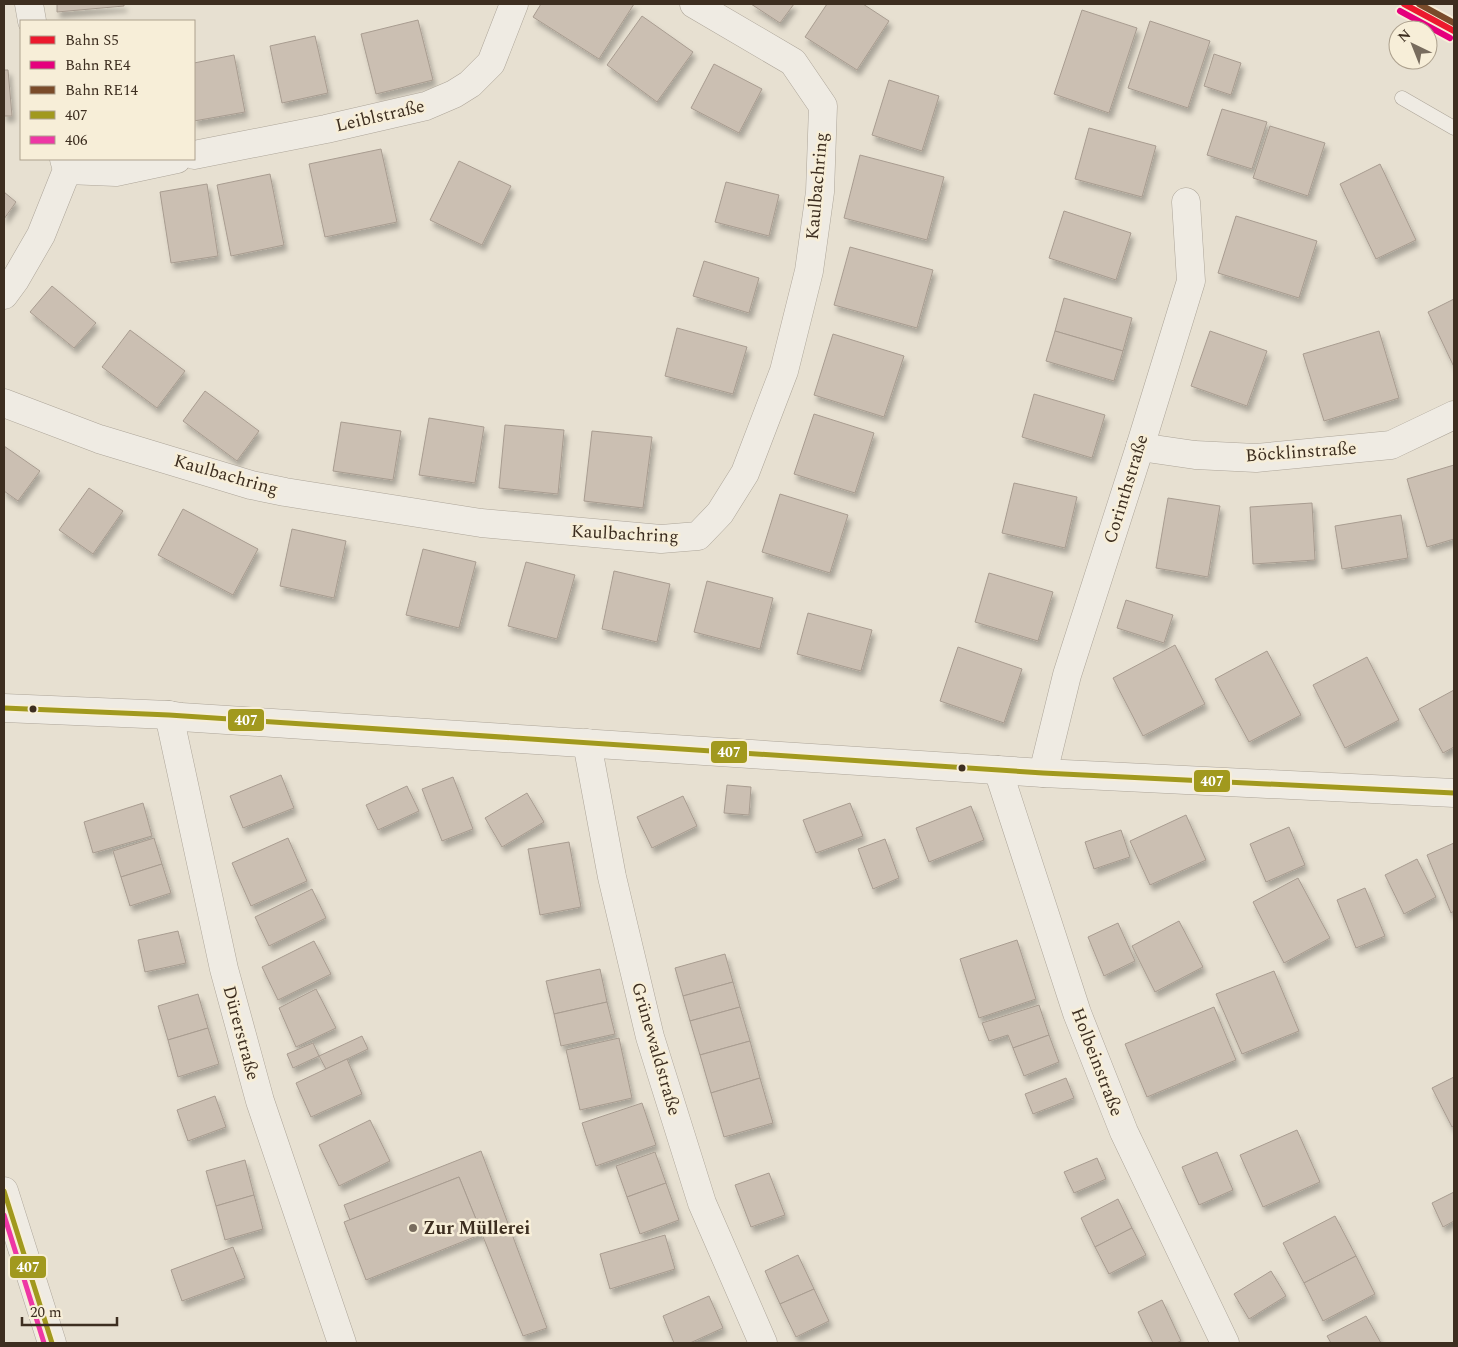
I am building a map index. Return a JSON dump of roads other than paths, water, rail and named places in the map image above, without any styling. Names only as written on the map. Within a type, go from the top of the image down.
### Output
[{"type":"street","points":[[29,4],[32,20]]},
{"type":"street","name":"Leiblstraße","points":[[195,155],[426,106],[454,94],[470,84],[491,63],[514,4]]},
{"type":"street","name":"Kaulbachring","points":[[4,403],[99,439],[251,485],[285,492],[481,523],[661,539],[698,536],[720,513],[745,472],[784,371],[809,271],[820,192],[823,106],[793,62],[694,4]]},
{"type":"street","points":[[4,295],[41,236],[66,164],[116,172],[173,160]]},
{"type":"street","name":"Corinthstraße","points":[[1043,773],[1067,674],[1191,281],[1186,202]]},
{"type":"street","name":"Böcklinstraße","points":[[1140,447],[1195,454],[1256,458],[1372,447],[1391,445],[1454,414]]},
{"type":"street","points":[[4,708],[169,715],[1043,773],[1454,794]]},
{"type":"street","name":"Dürerstraße","points":[[169,715],[224,969],[234,1007],[260,1101],[342,1343]]},
{"type":"street","name":"Grünewaldstraße","points":[[587,743],[612,877],[650,1037],[702,1203],[763,1343]]},
{"type":"street","name":"Holbeinstraße","points":[[998,770],[1077,1013],[1124,1132],[1225,1343]]},
{"type":"street","points":[[4,1191],[52,1343]]},
{"type":"lane","points":[[1402,98],[1454,128]]},
{"type":"rail line","name":"S5","points":[[1404,4],[1454,31]]},
{"type":"rail line","name":"RE14","points":[[1419,4],[1454,23]]},
{"type":"rail line","name":"RE4","points":[[1400,11],[1450,38]]},
{"type":"place","name":"Zur Müllerei","points":[[413,1228]]}]
